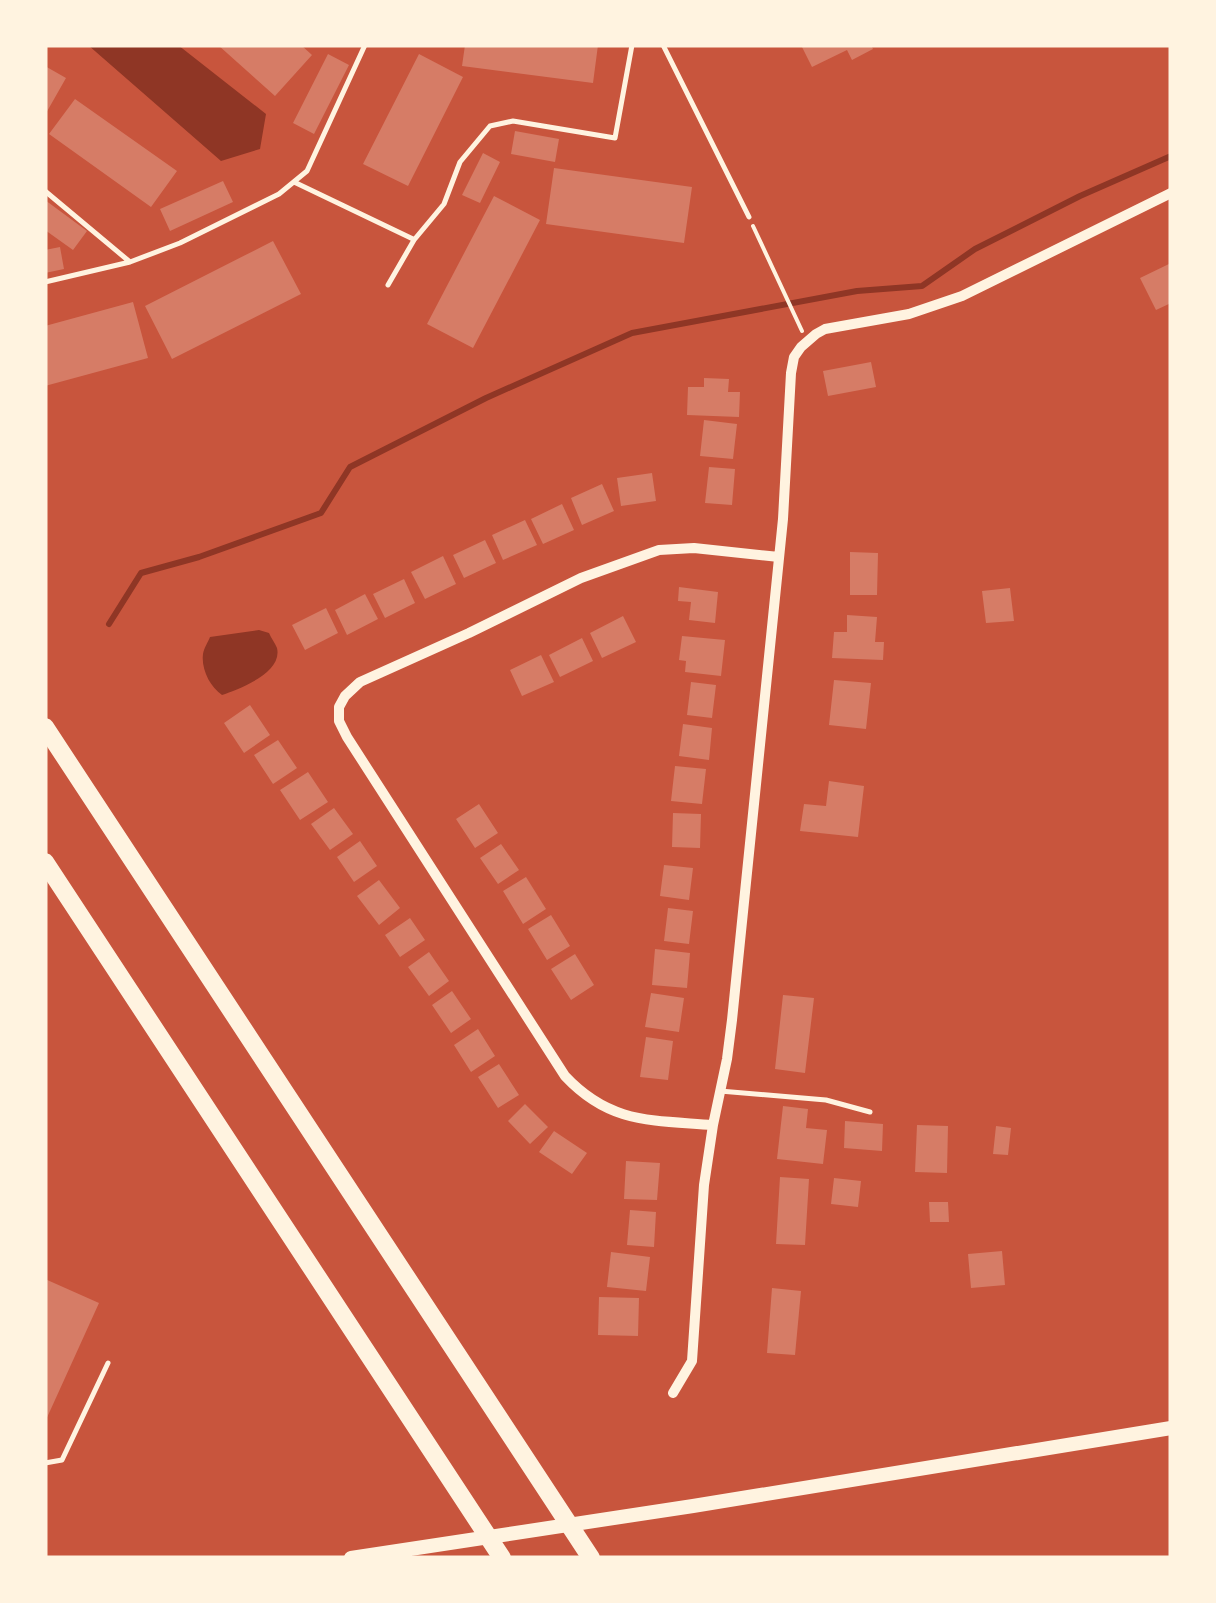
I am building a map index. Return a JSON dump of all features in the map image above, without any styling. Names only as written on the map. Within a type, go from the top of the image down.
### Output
[{"type":"highway","points":[[45,727],[591,1558]]},
{"type":"highway","points":[[45,862],[502,1558]]},
{"type":"main road","points":[[351,1558],[1171,1428]]},
{"type":"street","points":[[673,1393],[692,1360],[700,1231],[713,1125],[732,1020],[779,557],[794,357],[807,340],[826,329],[909,314],[962,296],[1171,193]]},
{"type":"street","points":[[713,1125],[635,1118],[583,1095],[565,1076],[346,737],[339,722],[339,707],[360,682],[581,578],[660,550],[694,548],[779,557]]},
{"type":"lane","points":[[388,285],[414,240],[444,204],[460,162],[490,126],[513,121],[614,138],[632,45]]},
{"type":"lane","points":[[663,45],[749,218]]},
{"type":"lane","points":[[45,282],[130,262],[180,243],[279,194],[306,171],[363,46]]},
{"type":"lane","points":[[294,182],[414,240]]},
{"type":"lane","points":[[45,191],[130,262]]},
{"type":"lane","points":[[720,1091],[826,1100],[870,1112]]},
{"type":"lane","points":[[45,1463],[62,1460],[108,1362]]},
{"type":"path","points":[[749,218],[794,313]]},
{"type":"shaded area","points":[[88,45],[178,45],[266,114],[260,149],[221,161]]},
{"type":"shaded area","points":[[259,630],[269,633],[277,648],[273,665],[258,679],[222,695],[203,666],[210,637]]},
{"type":"building","points":[[218,45],[301,45],[312,55],[275,96]]},
{"type":"building","points":[[465,45],[598,45],[593,83],[462,66]]},
{"type":"building","points":[[801,45],[871,45],[873,49],[852,60],[847,50],[812,67]]},
{"type":"building","points":[[328,54],[349,65],[314,134],[293,123]]},
{"type":"building","points":[[419,54],[463,77],[408,186],[363,164]]},
{"type":"building","points":[[45,66],[66,78],[45,115]]},
{"type":"building","points":[[75,99],[177,171],[151,207],[49,134]]},
{"type":"building","points":[[515,131],[559,139],[555,162],[511,154]]},
{"type":"building","points":[[483,153],[500,162],[480,203],[462,195]]},
{"type":"building","points":[[554,168],[692,187],[684,243],[546,224]]},
{"type":"building","points":[[223,181],[233,202],[170,231],[160,209]]},
{"type":"building","points":[[494,196],[540,220],[473,348],[427,324]]},
{"type":"building","points":[[45,200],[87,231],[73,250],[45,230]]},
{"type":"building","points":[[273,241],[301,294],[172,359],[145,306]]},
{"type":"building","points":[[60,247],[64,269],[45,273],[45,250]]},
{"type":"building","points":[[1171,263],[1171,303],[1156,310],[1140,278]]},
{"type":"building","points":[[133,302],[148,358],[45,386],[45,326]]},
{"type":"building","points":[[871,362],[876,387],[828,396],[823,371]]},
{"type":"building","points":[[704,378],[729,379],[728,392],[740,392],[739,417],[687,415],[688,387],[704,387]]},
{"type":"building","points":[[704,420],[737,424],[733,459],[700,456]]},
{"type":"building","points":[[709,467],[735,469],[732,505],[705,503]]},
{"type":"building","points":[[652,473],[656,501],[621,506],[617,478]]},
{"type":"building","points":[[602,484],[614,511],[582,525],[571,498]]},
{"type":"building","points":[[562,504],[574,530],[543,544],[531,519]]},
{"type":"building","points":[[525,520],[537,545],[503,560],[492,535]]},
{"type":"building","points":[[485,540],[496,563],[464,578],[453,555]]},
{"type":"building","points":[[850,552],[878,553],[877,595],[850,595]]},
{"type":"building","points":[[443,556],[456,584],[425,599],[411,572]]},
{"type":"building","points":[[404,579],[415,603],[385,618],[373,594]]},
{"type":"building","points":[[679,587],[718,592],[715,623],[689,620],[691,602],[678,601]]},
{"type":"building","points":[[1010,588],[1014,621],[986,623],[982,591]]},
{"type":"building","points":[[365,594],[378,619],[347,635],[335,610]]},
{"type":"building","points":[[326,608],[338,633],[305,650],[292,625]]},
{"type":"building","points":[[847,615],[877,617],[875,642],[884,642],[883,660],[832,658],[834,632],[847,632]]},
{"type":"building","points":[[623,616],[636,642],[602,658],[590,633]]},
{"type":"building","points":[[682,636],[725,640],[721,676],[685,672],[686,661],[679,660]]},
{"type":"building","points":[[582,638],[593,661],[560,677],[549,655]]},
{"type":"building","points":[[541,655],[554,682],[522,696],[510,670]]},
{"type":"building","points":[[834,680],[871,683],[866,729],[829,725]]},
{"type":"building","points":[[691,682],[716,685],[712,718],[687,715]]},
{"type":"building","points":[[250,705],[270,735],[244,753],[224,723]]},
{"type":"building","points":[[683,724],[712,728],[709,760],[679,756]]},
{"type":"building","points":[[278,740],[297,768],[273,784],[254,755]]},
{"type":"building","points":[[675,766],[706,769],[702,804],[671,801]]},
{"type":"building","points":[[308,772],[328,802],[300,820],[280,790]]},
{"type":"building","points":[[829,781],[864,786],[858,837],[800,831],[804,804],[826,806]]},
{"type":"building","points":[[479,804],[498,833],[475,848],[456,819]]},
{"type":"building","points":[[334,808],[353,834],[330,850],[311,824]]},
{"type":"building","points":[[673,813],[701,814],[700,848],[672,847]]},
{"type":"building","points":[[360,841],[377,866],[354,882],[337,857]]},
{"type":"building","points":[[501,844],[519,870],[498,884],[480,858]]},
{"type":"building","points":[[664,865],[693,868],[689,900],[660,896]]},
{"type":"building","points":[[526,877],[546,909],[523,924],[503,891]]},
{"type":"building","points":[[379,880],[400,908],[379,925],[357,896]]},
{"type":"building","points":[[668,908],[693,911],[689,944],[664,941]]},
{"type":"building","points":[[551,915],[570,946],[547,960],[528,929]]},
{"type":"building","points":[[410,918],[425,940],[400,957],[385,935]]},
{"type":"building","points":[[655,949],[690,953],[687,988],[652,985]]},
{"type":"building","points":[[429,952],[449,981],[429,996],[408,967]]},
{"type":"building","points":[[575,954],[594,985],[571,1000],[551,969]]},
{"type":"building","points":[[452,991],[471,1019],[451,1033],[432,1005]]},
{"type":"building","points":[[651,993],[684,998],[679,1032],[645,1027]]},
{"type":"building","points":[[783,995],[814,998],[805,1073],[775,1069]]},
{"type":"building","points":[[478,1029],[495,1056],[471,1072],[454,1045]]},
{"type":"building","points":[[646,1037],[673,1041],[668,1080],[640,1077]]},
{"type":"building","points":[[499,1064],[519,1095],[498,1108],[478,1077]]},
{"type":"building","points":[[525,1104],[548,1127],[530,1144],[508,1121]]},
{"type":"building","points":[[783,1106],[808,1109],[806,1128],[827,1130],[823,1164],[777,1159]]},
{"type":"building","points":[[845,1121],[883,1124],[882,1151],[844,1148]]},
{"type":"building","points":[[917,1125],[948,1126],[947,1173],[915,1172]]},
{"type":"building","points":[[996,1126],[1011,1128],[1008,1155],[993,1154]]},
{"type":"building","points":[[554,1131],[587,1153],[572,1174],[539,1152]]},
{"type":"building","points":[[626,1161],[660,1163],[657,1200],[624,1199]]},
{"type":"building","points":[[780,1177],[809,1179],[805,1245],[776,1244]]},
{"type":"building","points":[[834,1178],[861,1181],[858,1207],[831,1204]]},
{"type":"building","points":[[929,1202],[948,1202],[949,1222],[930,1222]]},
{"type":"building","points":[[630,1210],[656,1212],[654,1247],[627,1245]]},
{"type":"building","points":[[1002,1251],[1005,1285],[971,1288],[968,1254]]},
{"type":"building","points":[[611,1252],[650,1257],[646,1291],[607,1287]]},
{"type":"building","points":[[45,1279],[99,1303],[45,1422]]},
{"type":"building","points":[[772,1288],[801,1291],[795,1355],[767,1353]]},
{"type":"building","points":[[599,1297],[639,1298],[638,1336],[598,1335]]},
{"type":"waterway","points":[[109,624],[141,573],[199,557],[321,513],[350,467],[486,398],[632,333],[857,291],[922,286],[975,249],[1171,156]]}]
